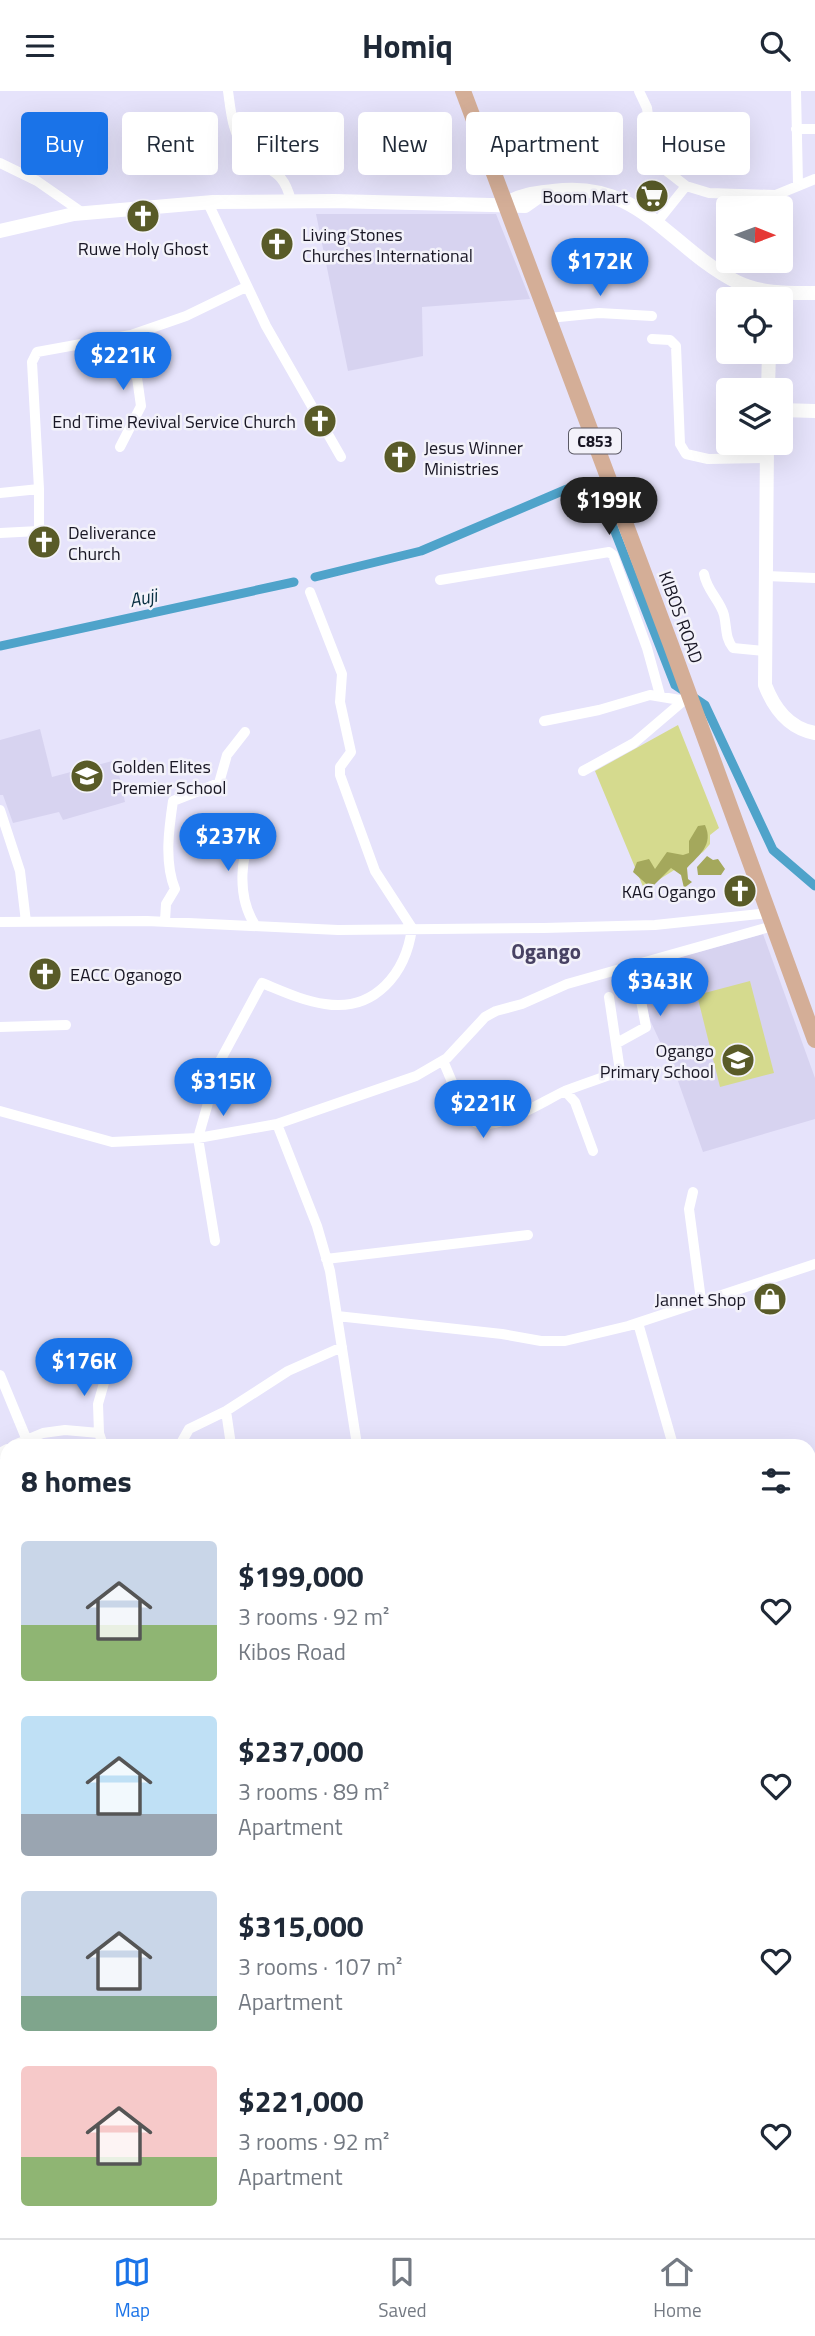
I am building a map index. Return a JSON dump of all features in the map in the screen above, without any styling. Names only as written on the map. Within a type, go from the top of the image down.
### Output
[{"type":"main road","name":"KIBOS ROAD","points":[[463,91],[815,1040]]},
{"type":"street","points":[[228,91],[234,129],[240,140],[253,157],[286,181],[291,201]]},
{"type":"street","points":[[639,91],[647,108],[654,162],[687,186],[709,193],[776,195],[815,179]]},
{"type":"street","points":[[796,91],[798,184]]},
{"type":"street","points":[[796,129],[815,129]]},
{"type":"street","points":[[0,163],[37,181],[83,213]]},
{"type":"street","points":[[658,221],[687,186]]},
{"type":"street","points":[[0,231],[83,213],[208,203],[291,201],[525,206],[545,192],[585,188],[598,190],[658,221],[685,249],[749,287]]},
{"type":"street","points":[[208,203],[246,287],[341,457]]},
{"type":"street","points":[[0,533],[39,531],[33,412],[34,356],[45,349],[131,335],[186,316],[246,287]]},
{"type":"street","points":[[793,294],[815,293]]},
{"type":"street","points":[[549,318],[599,313],[652,316]]},
{"type":"street","points":[[120,447],[141,406],[131,335]]},
{"type":"street","points":[[652,339],[670,340],[676,345],[680,444],[686,454],[708,459],[734,455]]},
{"type":"street","points":[[793,410],[815,411]]},
{"type":"street","points":[[767,455],[765,685],[773,707],[788,721],[815,733]]},
{"type":"street","points":[[0,492],[38,489]]},
{"type":"street","points":[[440,580],[609,552],[613,555],[647,648],[660,695]]},
{"type":"street","points":[[704,574],[706,587],[724,613],[726,634],[733,649],[765,651]]},
{"type":"street","points":[[766,576],[815,578]]},
{"type":"street","points":[[215,1241],[198,1138],[220,1061],[262,983],[325,1005],[366,1000],[385,989],[409,950],[412,928],[375,871],[340,775],[340,767],[351,752],[340,702],[343,680],[310,592]]},
{"type":"street","points":[[544,721],[599,710],[650,695],[689,702]]},
{"type":"street","points":[[583,771],[634,743],[689,702]]},
{"type":"street","points":[[165,921],[166,904],[175,889],[169,872],[173,801],[219,783],[227,755],[245,732]]},
{"type":"street","points":[[0,810],[20,871],[26,922]]},
{"type":"street","points":[[255,925],[243,902],[242,885],[250,840],[260,824]]},
{"type":"street","points":[[0,922],[165,921],[338,930],[655,925],[770,919]]},
{"type":"street","points":[[0,1111],[112,1142],[198,1138],[277,1124],[404,1081],[443,1061],[485,1017],[496,1011],[522,1004],[567,984],[770,919]]},
{"type":"street","points":[[617,1043],[646,1027],[634,964]]},
{"type":"street","points":[[443,1061],[468,1116],[476,1123],[485,1125],[514,1116],[565,1091],[620,1070],[609,997]]},
{"type":"street","points":[[0,1027],[66,1025]]},
{"type":"street","points":[[565,1091],[575,1102],[593,1151]]},
{"type":"street","points":[[277,1124],[303,1187],[326,1259],[356,1439]]},
{"type":"street","points":[[692,1192],[689,1209],[701,1300]]},
{"type":"street","points":[[326,1259],[528,1235]]},
{"type":"street","points":[[337,1316],[502,1333],[541,1342],[592,1336],[815,1263]]},
{"type":"street","points":[[638,1322],[671,1439]]},
{"type":"street","points":[[183,1439],[189,1429],[226,1411],[288,1371],[342,1347]]},
{"type":"street","points":[[101,1439],[98,1404],[108,1369]]},
{"type":"street","points":[[0,1375],[26,1438],[65,1430],[99,1433]]},
{"type":"street","points":[[226,1411],[230,1439]]},
{"type":"shaded area","points":[[316,214],[496,214],[530,299],[422,307],[423,356],[348,371]]},
{"type":"shaded area","name":"Golden Elites Premier School","points":[[40,729],[52,777],[116,760],[125,802],[63,820],[59,812],[13,823],[3,795],[0,795],[0,740]]},
{"type":"shaded area","name":"Ogango Primary School","points":[[763,934],[815,1078],[815,1119],[703,1152],[678,1081],[650,1020],[636,970]]},
{"type":"green space","points":[[678,725],[719,828],[710,835],[710,844],[703,852],[644,889],[595,771]]},
{"type":"green space","points":[[705,825],[708,838],[706,844],[687,868],[688,879],[692,882],[684,888],[681,875],[671,868],[651,888],[633,872],[637,862],[649,859],[655,869],[667,852],[683,855],[689,853],[689,841],[698,826]]},
{"type":"green space","points":[[707,856],[713,860],[718,859],[725,869],[721,875],[698,875],[697,867]]},
{"type":"green space","points":[[750,981],[774,1073],[720,1087],[697,995]]},
{"type":"waterway","points":[[315,577],[421,551],[567,489],[588,488],[603,501],[675,685],[705,705],[773,850],[815,886]]},
{"type":"waterway","name":"Auji","points":[[0,646],[294,582]]},
{"type":"place","name":"Boom Mart","points":[[652,196]]},
{"type":"place","name":"Ruwe Holy Ghost","points":[[143,216]]},
{"type":"place","name":"Living Stones Churches International","points":[[277,244]]},
{"type":"place","name":"End Time Revival Service Church","points":[[320,421]]},
{"type":"place","name":"Jesus Winner Ministries","points":[[400,457]]},
{"type":"place","name":"Deliverance Church","points":[[44,542]]},
{"type":"place","name":"Golden Elites Premier School","points":[[87,776]]},
{"type":"place","name":"KAG Ogango","points":[[740,891]]},
{"type":"place","name":"EACC Oganogo","points":[[45,974]]},
{"type":"place","name":"Ogango Primary School","points":[[738,1060]]},
{"type":"place","name":"Jannet Shop","points":[[770,1299]]},
{"type":"district","name":"Ogango","points":[[546,951]]}]
